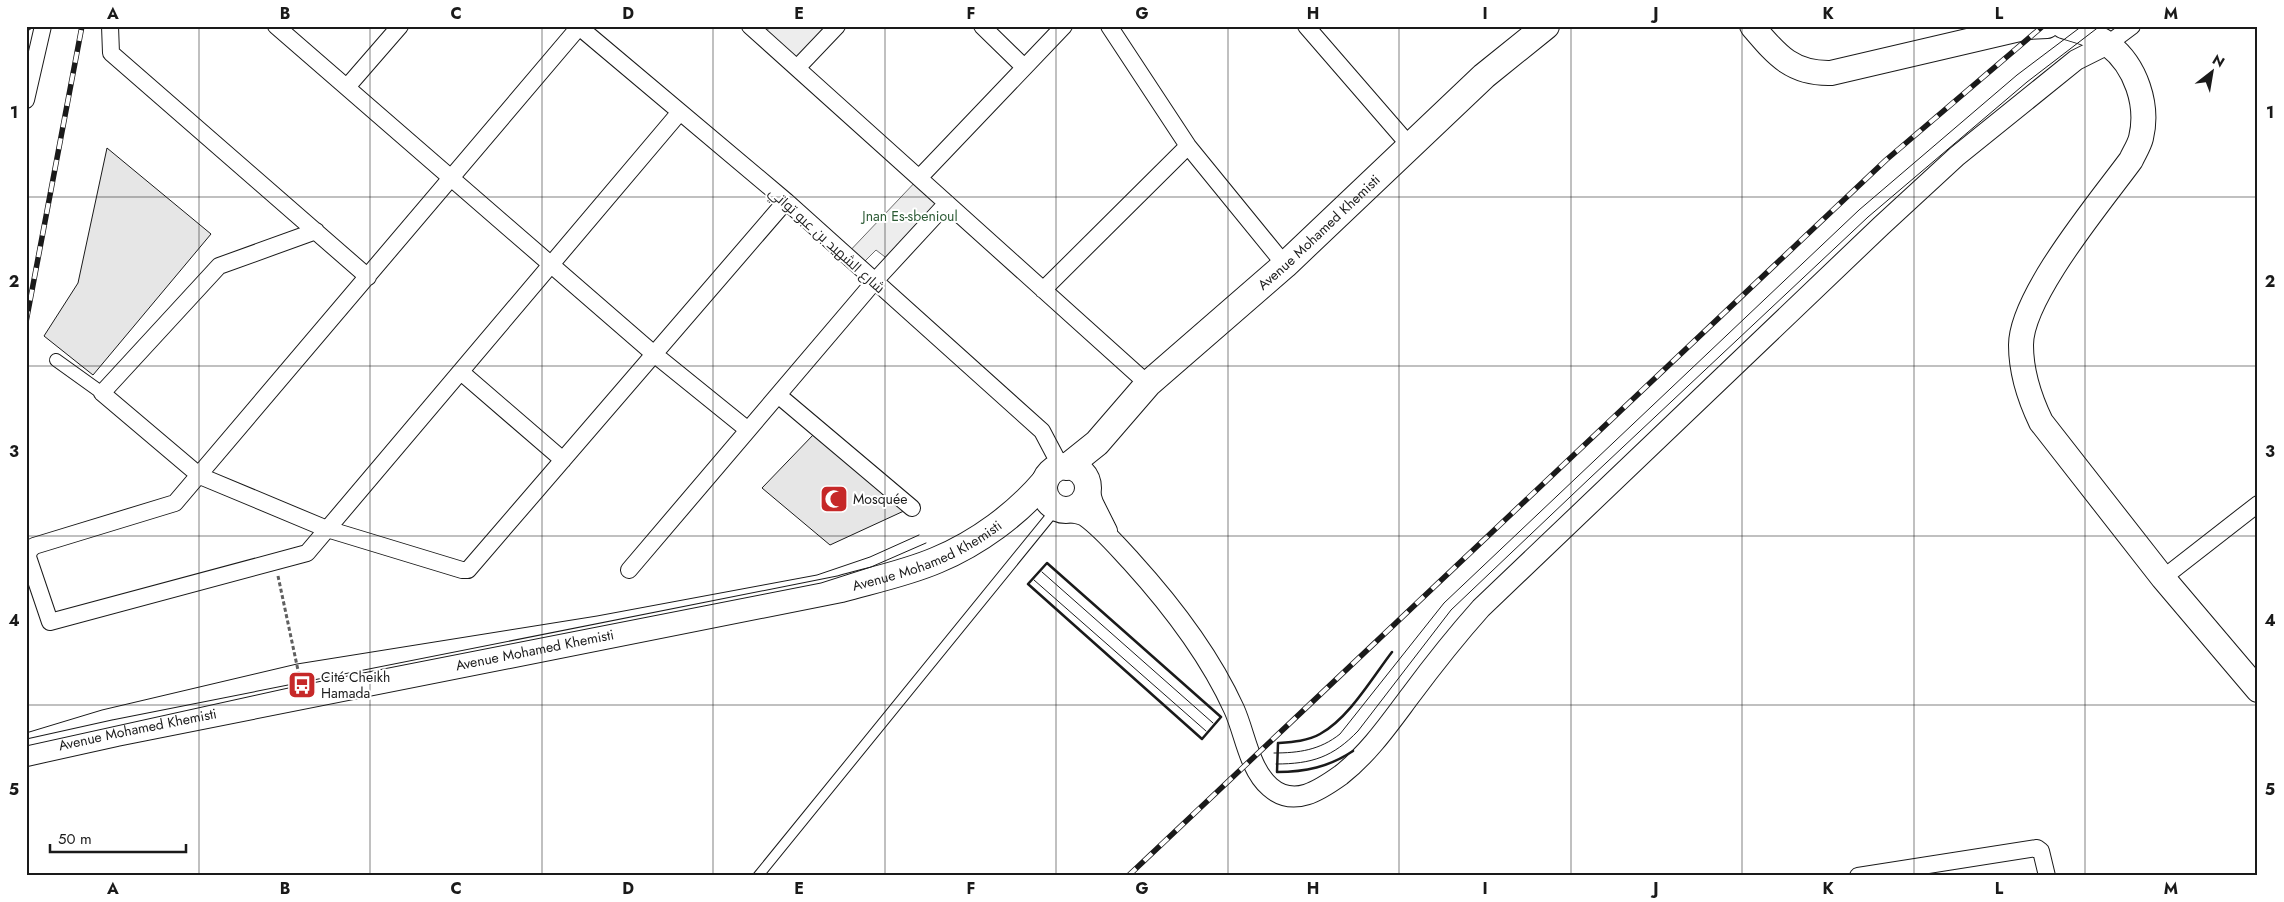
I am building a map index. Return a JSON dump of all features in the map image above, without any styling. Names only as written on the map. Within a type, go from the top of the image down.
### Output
[{"type":"main road","name":"Avenue Mohamed Khemisti","points":[[26,753],[116,733],[841,589],[937,560],[996,526],[1025,503],[1064,487],[1148,384],[1286,265],[1484,76],[1546,26]]},
{"type":"main road","points":[[1752,26],[1784,60],[1800,70],[1816,73],[1831,73],[2034,27]]},
{"type":"main road","points":[[2063,26],[2083,32],[2108,44],[2130,68],[2140,93],[2143,124],[2140,139],[2131,160],[2036,294],[2026,319],[2021,344],[2023,370],[2028,394],[2041,422],[2163,578],[2258,690]]},
{"type":"street","points":[[26,100],[43,26]]},
{"type":"street","points":[[110,26],[111,54],[368,276]]},
{"type":"street","points":[[276,26],[654,354],[748,430]]},
{"type":"street","points":[[346,87],[400,26]]},
{"type":"street","points":[[796,68],[837,26]]},
{"type":"street","points":[[982,26],[1024,67]]},
{"type":"street","points":[[919,178],[1064,26]]},
{"type":"street","points":[[1110,26],[1188,146],[1286,265]]},
{"type":"street","points":[[1306,26],[1410,146]]},
{"type":"street","points":[[1064,487],[1083,515],[1111,540],[1155,588],[1215,671],[1234,710],[1262,779],[1271,788],[1292,797],[1303,798],[1314,793],[1341,774],[1374,743],[1453,639],[1488,601],[1957,156],[2069,65],[2108,44],[2132,26]]},
{"type":"street","points":[[578,27],[200,476],[175,503],[34,546],[29,551],[28,557],[50,622],[307,553],[680,112]]},
{"type":"street","name":"شارع الشهيد بن عبو تواتي","points":[[578,27],[786,201],[1042,431],[1064,487]]},
{"type":"street","points":[[761,30],[796,68],[1148,384]]},
{"type":"street","points":[[1044,290],[1188,146]]},
{"type":"street","points":[[56,360],[102,393],[200,476],[327,530],[468,570],[786,201]]},
{"type":"street","points":[[629,570],[874,282],[947,204]]},
{"type":"street","points":[[102,393],[219,266],[316,232]]},
{"type":"street","points":[[461,372],[562,460]]},
{"type":"street","points":[[778,395],[912,508]]},
{"type":"street","points":[[1064,487],[1093,503],[1111,540]]},
{"type":"street","points":[[2163,578],[2258,504]]},
{"type":"street","points":[[1858,876],[2037,848],[2041,851],[2047,876]]},
{"type":"lane","points":[[758,876],[1064,487]]},
{"type":"path","points":[[274,562],[300,678]]},
{"type":"shaded area","points":[[771,26],[837,26],[797,68],[762,36]]},
{"type":"shaded area","name":"Jnan Es-sbenioul","points":[[919,178],[947,203],[893,263],[876,250],[858,268],[845,256]]},
{"type":"building","points":[[26,26],[35,26],[26,32]]},
{"type":"building","points":[[107,148],[211,234],[93,375],[44,336],[78,283]]},
{"type":"building","name":"Mosquée","points":[[814,434],[906,510],[830,545],[762,488]]},
{"type":"tram line","points":[[1274,753],[1309,750],[1325,744],[1340,734],[1444,603],[1859,210],[2017,75],[2082,26]]},
{"type":"tram line","points":[[1276,764],[1300,763],[1321,757],[1331,753],[1349,740],[1358,731],[1451,610],[1868,217],[2027,82],[2100,26]]},
{"type":"tram line","points":[[26,733],[102,710],[297,664],[597,616],[817,575],[870,557],[919,535]]},
{"type":"tram line","points":[[26,746],[302,685],[821,583],[871,567],[926,543]]},
{"type":"tram line","points":[[1042,572],[1213,723]]},
{"type":"tram line","points":[[1034,580],[1206,731]]},
{"type":"railway","points":[[26,322],[82,26]]},
{"type":"railway","points":[[1128,876],[1886,160],[2043,26]]},
{"type":"wall","points":[[1047,563],[1221,717],[1202,739],[1028,584],[1047,563]]},
{"type":"wall","points":[[1353,751],[1335,761],[1316,768],[1277,772],[1278,743],[1310,738],[1331,727],[1359,697],[1392,652]]},
{"type":"place","name":"Mosquée","points":[[834,499]]},
{"type":"place","name":"Cité Cheikh Hamada","points":[[302,685]]}]
